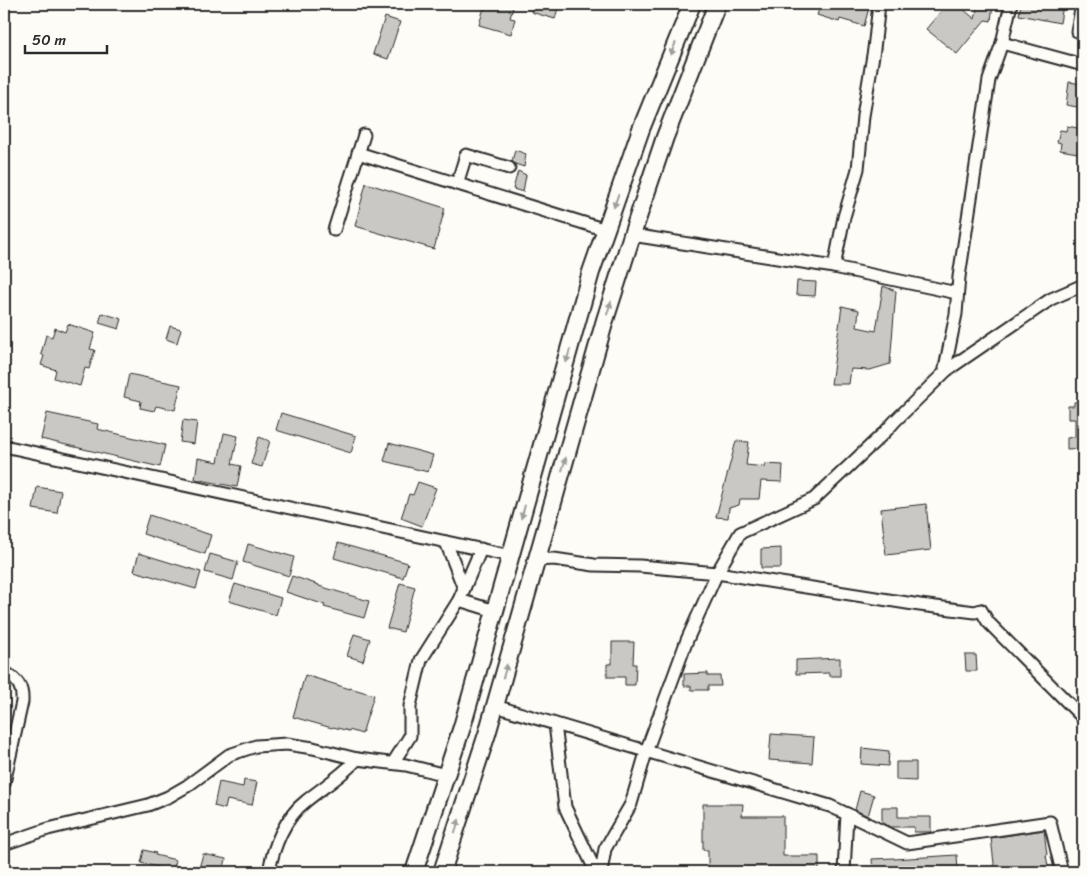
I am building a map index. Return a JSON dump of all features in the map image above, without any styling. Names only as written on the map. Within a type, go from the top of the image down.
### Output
[{"type":"highway","points":[[414,872],[462,726],[591,272],[641,129],[692,4]]},
{"type":"highway","points":[[442,872],[487,734],[632,235],[665,137],[717,4]]},
{"type":"highway","points":[[591,272],[618,280]]},
{"type":"highway","points":[[494,614],[518,624]]},
{"type":"street","points":[[834,267],[844,217],[858,169],[863,116],[879,4]]},
{"type":"street","points":[[947,370],[989,80],[1002,43],[1011,4]]},
{"type":"street","points":[[1077,31],[1082,4]]},
{"type":"street","points":[[1002,43],[1083,65]]},
{"type":"street","points":[[334,230],[364,135]]},
{"type":"street","points":[[358,153],[606,230]]},
{"type":"street","points":[[457,184],[466,155],[509,168]]},
{"type":"street","points":[[632,235],[834,267],[957,293]]},
{"type":"street","points":[[601,872],[605,849],[631,804],[646,752],[687,640],[717,573],[740,533],[814,499],[947,370],[1051,299],[1083,286]]},
{"type":"street","points":[[4,446],[511,556]]},
{"type":"street","points":[[446,542],[464,589]]},
{"type":"street","points":[[393,763],[410,736],[410,706],[421,660],[459,600],[481,549]]},
{"type":"street","points":[[536,560],[554,559],[594,565],[640,566],[717,573],[920,606],[975,612],[981,610],[988,622],[1083,718]]},
{"type":"street","points":[[459,600],[494,614]]},
{"type":"street","points":[[4,672],[13,677],[23,693],[4,782]]},
{"type":"street","points":[[495,706],[830,806],[907,843],[1050,822],[1062,872]]},
{"type":"street","points":[[555,724],[565,807],[596,872]]},
{"type":"street","points":[[4,844],[63,824],[148,805],[168,797],[187,786],[230,755],[256,746],[287,744],[313,748],[357,759],[406,764],[446,775]]},
{"type":"street","points":[[269,872],[274,848],[294,813],[304,802],[348,770],[357,759]]},
{"type":"street","points":[[844,872],[847,814]]},
{"type":"building","points":[[485,4],[514,4],[510,18],[515,19],[511,34],[479,25]]},
{"type":"building","points":[[533,4],[559,4],[555,19],[531,12]]},
{"type":"building","points":[[821,4],[870,4],[864,26],[840,19],[839,22],[817,15]]},
{"type":"building","points":[[947,4],[957,4],[975,19],[978,4],[993,4],[991,21],[985,20],[957,54],[926,29]]},
{"type":"building","points":[[1021,4],[1063,5],[1060,23],[1019,15]]},
{"type":"building","points":[[385,17],[400,22],[388,59],[373,54]]},
{"type":"building","points":[[1069,82],[1083,84],[1083,108],[1066,105]]},
{"type":"building","points":[[1067,126],[1083,129],[1083,154],[1060,150],[1061,143],[1057,142],[1060,130],[1066,131]]},
{"type":"building","points":[[515,150],[526,154],[524,167],[512,161]]},
{"type":"building","points":[[518,171],[526,175],[523,192],[513,189]]},
{"type":"building","points":[[366,183],[445,208],[434,249],[355,226]]},
{"type":"building","points":[[797,281],[816,282],[815,296],[796,295]]},
{"type":"building","points":[[883,286],[896,291],[890,364],[870,370],[851,369],[849,384],[831,384],[842,306],[859,310],[857,327],[876,331]]},
{"type":"building","points":[[102,313],[122,319],[119,329],[99,323]]},
{"type":"building","points":[[68,324],[95,333],[90,349],[95,350],[89,369],[85,368],[80,386],[54,378],[56,370],[41,365],[44,356],[41,354],[46,335],[52,337],[55,328],[65,332]]},
{"type":"building","points":[[170,326],[181,329],[177,343],[166,339]]},
{"type":"building","points":[[129,374],[181,385],[175,410],[156,406],[154,411],[140,408],[141,401],[124,397]]},
{"type":"building","points":[[1083,401],[1083,448],[1067,449],[1067,438],[1075,437],[1075,419],[1068,419],[1068,406],[1074,406],[1074,402]]},
{"type":"building","points":[[47,413],[98,424],[97,429],[165,445],[160,467],[41,439]]},
{"type":"building","points":[[281,413],[356,436],[351,453],[276,430]]},
{"type":"building","points":[[183,420],[197,422],[194,444],[180,442]]},
{"type":"building","points":[[224,433],[238,436],[232,464],[241,466],[237,487],[195,479],[198,458],[218,462]]},
{"type":"building","points":[[259,437],[270,441],[262,467],[251,464]]},
{"type":"building","points":[[736,441],[749,442],[746,465],[765,467],[765,464],[783,465],[782,482],[761,481],[759,499],[740,499],[739,505],[729,508],[728,518],[716,517]]},
{"type":"building","points":[[389,443],[433,455],[428,472],[384,461]]},
{"type":"building","points":[[418,482],[436,488],[422,526],[401,518],[409,494],[413,495]]},
{"type":"building","points":[[37,487],[61,491],[57,513],[33,509]]},
{"type":"building","points":[[926,504],[931,550],[886,555],[881,509]]},
{"type":"building","points":[[149,515],[211,535],[205,554],[143,534]]},
{"type":"building","points":[[338,543],[408,563],[403,578],[334,558]]},
{"type":"building","points":[[248,544],[294,557],[289,576],[243,562]]},
{"type":"building","points":[[781,548],[781,568],[761,568],[761,549]]},
{"type":"building","points":[[139,553],[201,572],[196,589],[134,571]]},
{"type":"building","points":[[210,554],[238,562],[233,580],[205,572]]},
{"type":"building","points":[[292,576],[369,601],[364,618],[324,607],[325,605],[286,592]]},
{"type":"building","points":[[400,583],[415,587],[403,632],[387,628]]},
{"type":"building","points":[[235,584],[281,598],[276,615],[229,601]]},
{"type":"building","points":[[354,634],[370,639],[363,661],[347,656]]},
{"type":"building","points":[[612,642],[634,642],[633,664],[636,664],[635,685],[625,685],[625,677],[607,677],[607,664],[612,664]]},
{"type":"building","points":[[965,655],[976,655],[977,671],[966,671]]},
{"type":"building","points":[[840,658],[840,676],[829,676],[829,673],[796,674],[796,660]]},
{"type":"building","points":[[708,673],[708,676],[720,676],[721,686],[708,686],[708,690],[691,690],[691,686],[684,686],[684,674]]},
{"type":"building","points":[[305,675],[374,695],[362,734],[293,717]]},
{"type":"building","points":[[771,734],[814,737],[812,763],[769,760]]},
{"type":"building","points":[[862,748],[889,751],[888,766],[861,764]]},
{"type":"building","points":[[896,762],[916,762],[916,781],[896,780]]},
{"type":"building","points":[[244,780],[257,782],[252,805],[227,800],[225,809],[214,806],[219,782],[243,787]]},
{"type":"building","points":[[860,791],[874,795],[868,816],[855,810]]},
{"type":"building","points":[[703,804],[743,804],[742,816],[783,816],[783,856],[819,856],[819,872],[708,872],[708,850],[703,850]]},
{"type":"building","points":[[882,807],[898,807],[898,817],[931,817],[931,832],[914,832],[914,827],[891,827],[882,823]]},
{"type":"building","points":[[1044,830],[1049,872],[995,872],[991,838]]},
{"type":"building","points":[[144,850],[176,860],[173,872],[161,871],[161,868],[141,863]]},
{"type":"building","points":[[203,854],[226,859],[223,872],[198,872]]},
{"type":"building","points":[[957,855],[958,872],[873,872],[872,859]]}]
